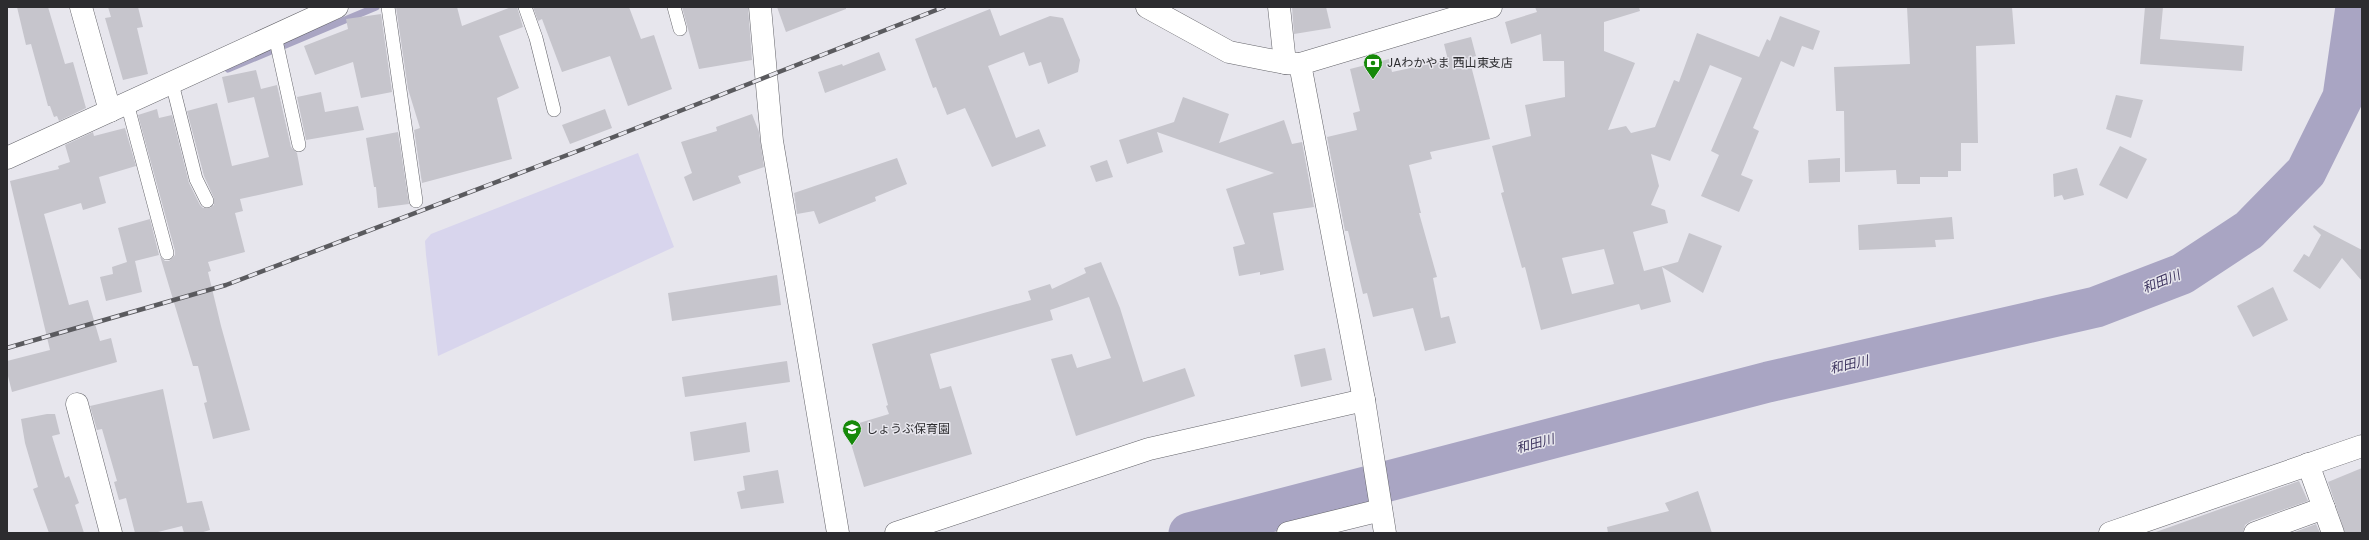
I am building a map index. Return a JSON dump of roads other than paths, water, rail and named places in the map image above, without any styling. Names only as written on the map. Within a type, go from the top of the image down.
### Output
[{"type":"street","points":[[81,7],[118,107]]},
{"type":"street","points":[[7,158],[337,7]]},
{"type":"street","points":[[760,7],[772,141],[838,533]]},
{"type":"street","points":[[1147,7],[1230,52],[1292,64],[1491,7]]},
{"type":"street","points":[[1279,7],[1364,400],[1385,533]]},
{"type":"street","points":[[896,533],[1149,449],[1364,400]]},
{"type":"street","points":[[77,404],[111,533]]},
{"type":"street","points":[[2110,533],[2362,446]]},
{"type":"street","points":[[2308,464],[2333,533]]},
{"type":"street","points":[[1288,533],[1380,505]]},
{"type":"street","points":[[2255,533],[2324,508]]},
{"type":"lane","points":[[388,7],[416,200]]},
{"type":"lane","points":[[525,7],[536,38],[554,110]]},
{"type":"lane","points":[[674,7],[680,29]]},
{"type":"lane","points":[[275,36],[299,145]]},
{"type":"lane","points":[[172,83],[196,179],[207,201]]},
{"type":"lane","points":[[118,107],[167,253]]},
{"type":"waterway","points":[[228,69],[376,7]]},
{"type":"waterway","name":"和田川","points":[[1189,533],[1768,382],[2096,307],[2182,274],[2249,230],[2306,172],[2343,97],[2356,7]]},
{"type":"railway","points":[[7,348],[226,285],[583,149],[944,7]]},
{"type":"place","name":"JAわかやま 西山東支店","points":[[1373,80]]},
{"type":"place","name":"しょうぶ保育園","points":[[852,446]]}]
